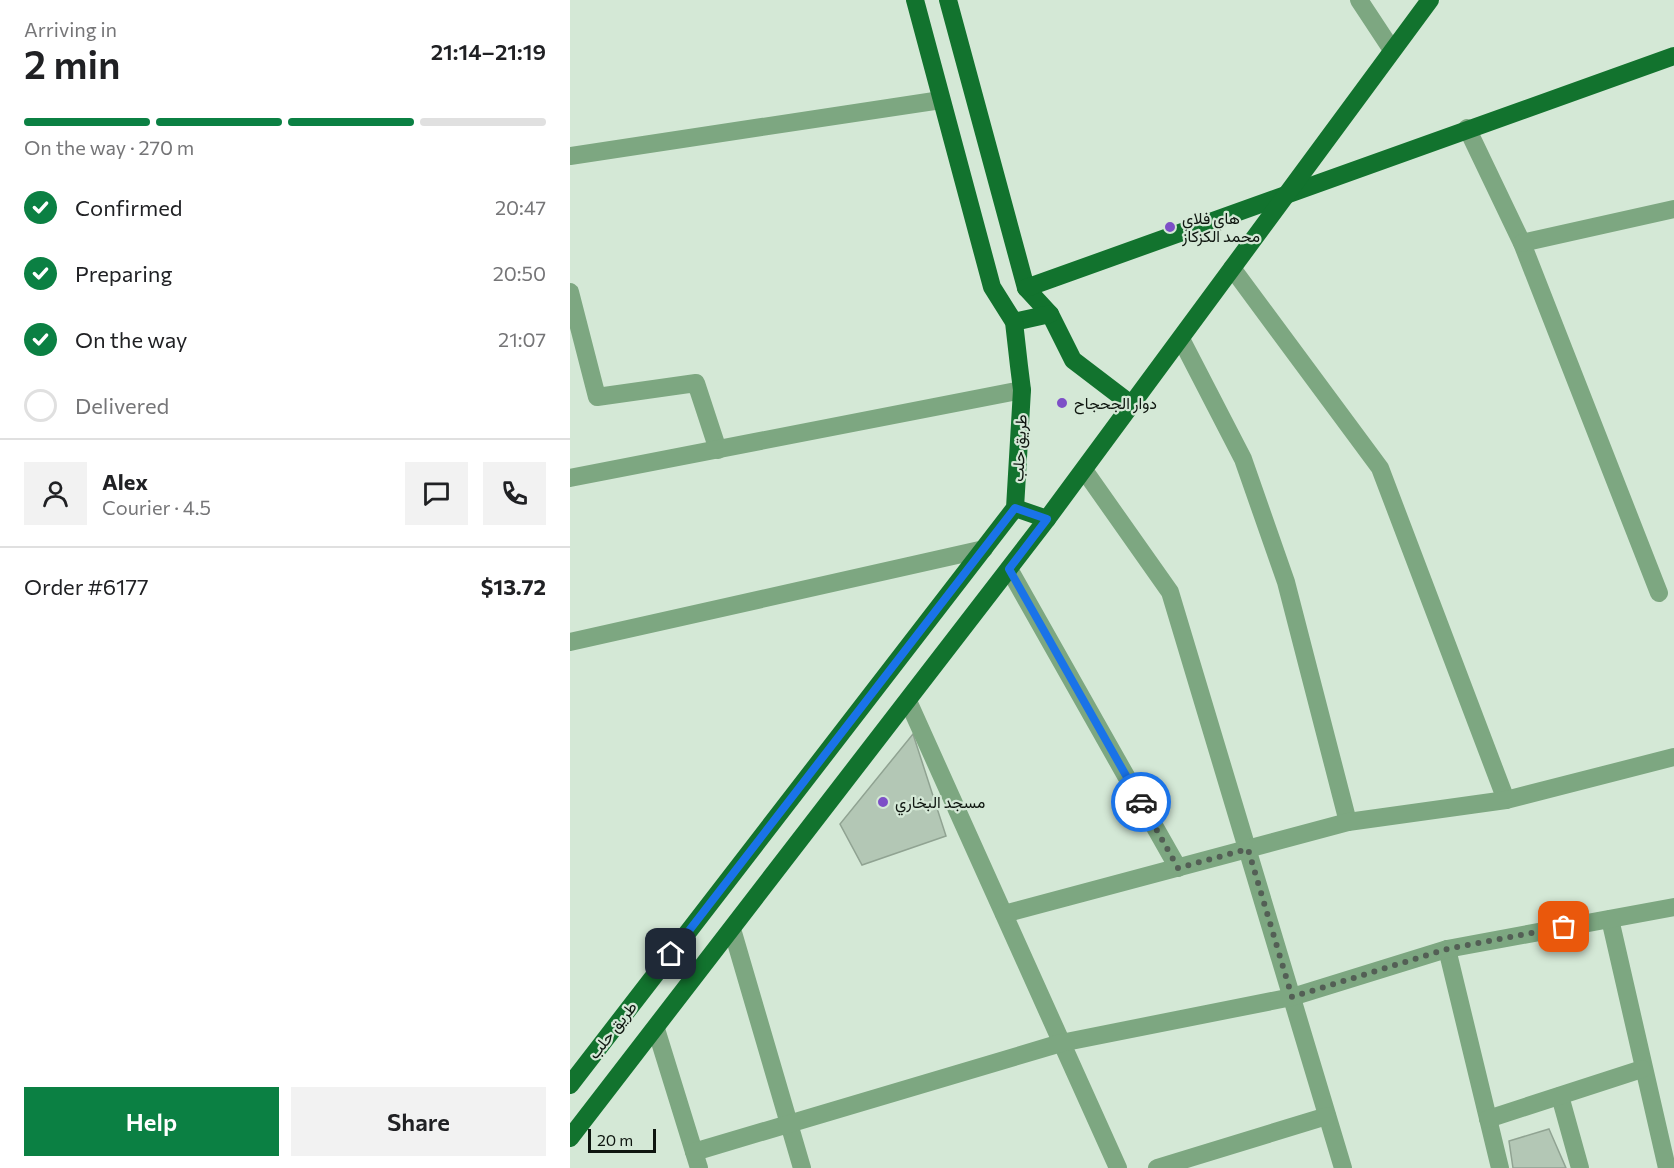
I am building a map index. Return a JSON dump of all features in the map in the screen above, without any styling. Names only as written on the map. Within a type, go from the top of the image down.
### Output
[{"type":"main road","name":"طريق حلب","points":[[570,1084],[1015,508],[1022,390],[1014,322],[992,287],[915,0]]},
{"type":"main road","points":[[948,0],[1026,288],[1050,314],[1073,360],[1132,405]]},
{"type":"main road","name":"طريق حلب","points":[[570,1138],[1047,519],[1430,0]]},
{"type":"main road","points":[[1026,288],[1285,196],[1467,128],[1674,56]]},
{"type":"main road","points":[[1014,322],[1050,314]]},
{"type":"main road","points":[[1015,508],[1047,519]]},
{"type":"street","points":[[1359,0],[1392,50]]},
{"type":"street","points":[[570,156],[941,100]]},
{"type":"street","points":[[1467,128],[1522,243],[1659,593]]},
{"type":"street","points":[[1522,243],[1674,209]]},
{"type":"street","points":[[1232,268],[1380,468],[1506,800]]},
{"type":"street","points":[[570,292],[597,397],[696,383],[718,450]]},
{"type":"street","points":[[1181,339],[1244,459],[1286,582],[1348,822]]},
{"type":"street","points":[[570,478],[1022,390]]},
{"type":"street","points":[[1084,470],[1170,592],[1343,1168]]},
{"type":"street","points":[[570,642],[984,549]]},
{"type":"street","points":[[1009,569],[1178,868]]},
{"type":"street","points":[[908,701],[1118,1168]]},
{"type":"street","points":[[1004,914],[1348,822],[1506,800],[1674,757]]},
{"type":"street","points":[[656,1029],[697,1160],[789,1124],[1061,1043],[1292,997],[1447,949],[1674,907]]},
{"type":"street","points":[[1610,919],[1666,1168]]},
{"type":"street","points":[[732,929],[802,1168]]},
{"type":"street","points":[[1447,949],[1500,1168]]},
{"type":"street","points":[[1488,1119],[1642,1069]]},
{"type":"street","points":[[1560,1096],[1580,1168]]},
{"type":"street","points":[[1157,1168],[1327,1116]]},
{"type":"building","points":[[913,734],[946,836],[862,865],[840,824]]},
{"type":"building","points":[[1549,1129],[1566,1168],[1513,1168],[1509,1141]]},
{"type":"way so far","points":[[1141,802],[1178,868],[1248,849],[1292,997],[1447,949],[1564,927]]},
{"type":"place","name":"هاي فلاي محمد الكزكاز","points":[[1170,227]]},
{"type":"place","name":"دوار الجحجاح","points":[[1062,403]]},
{"type":"place","name":"مسجد البخاري","points":[[883,802]]},
{"type":"route","points":[[671,954],[1015,508],[1047,519],[1009,569],[1141,802]]}]
